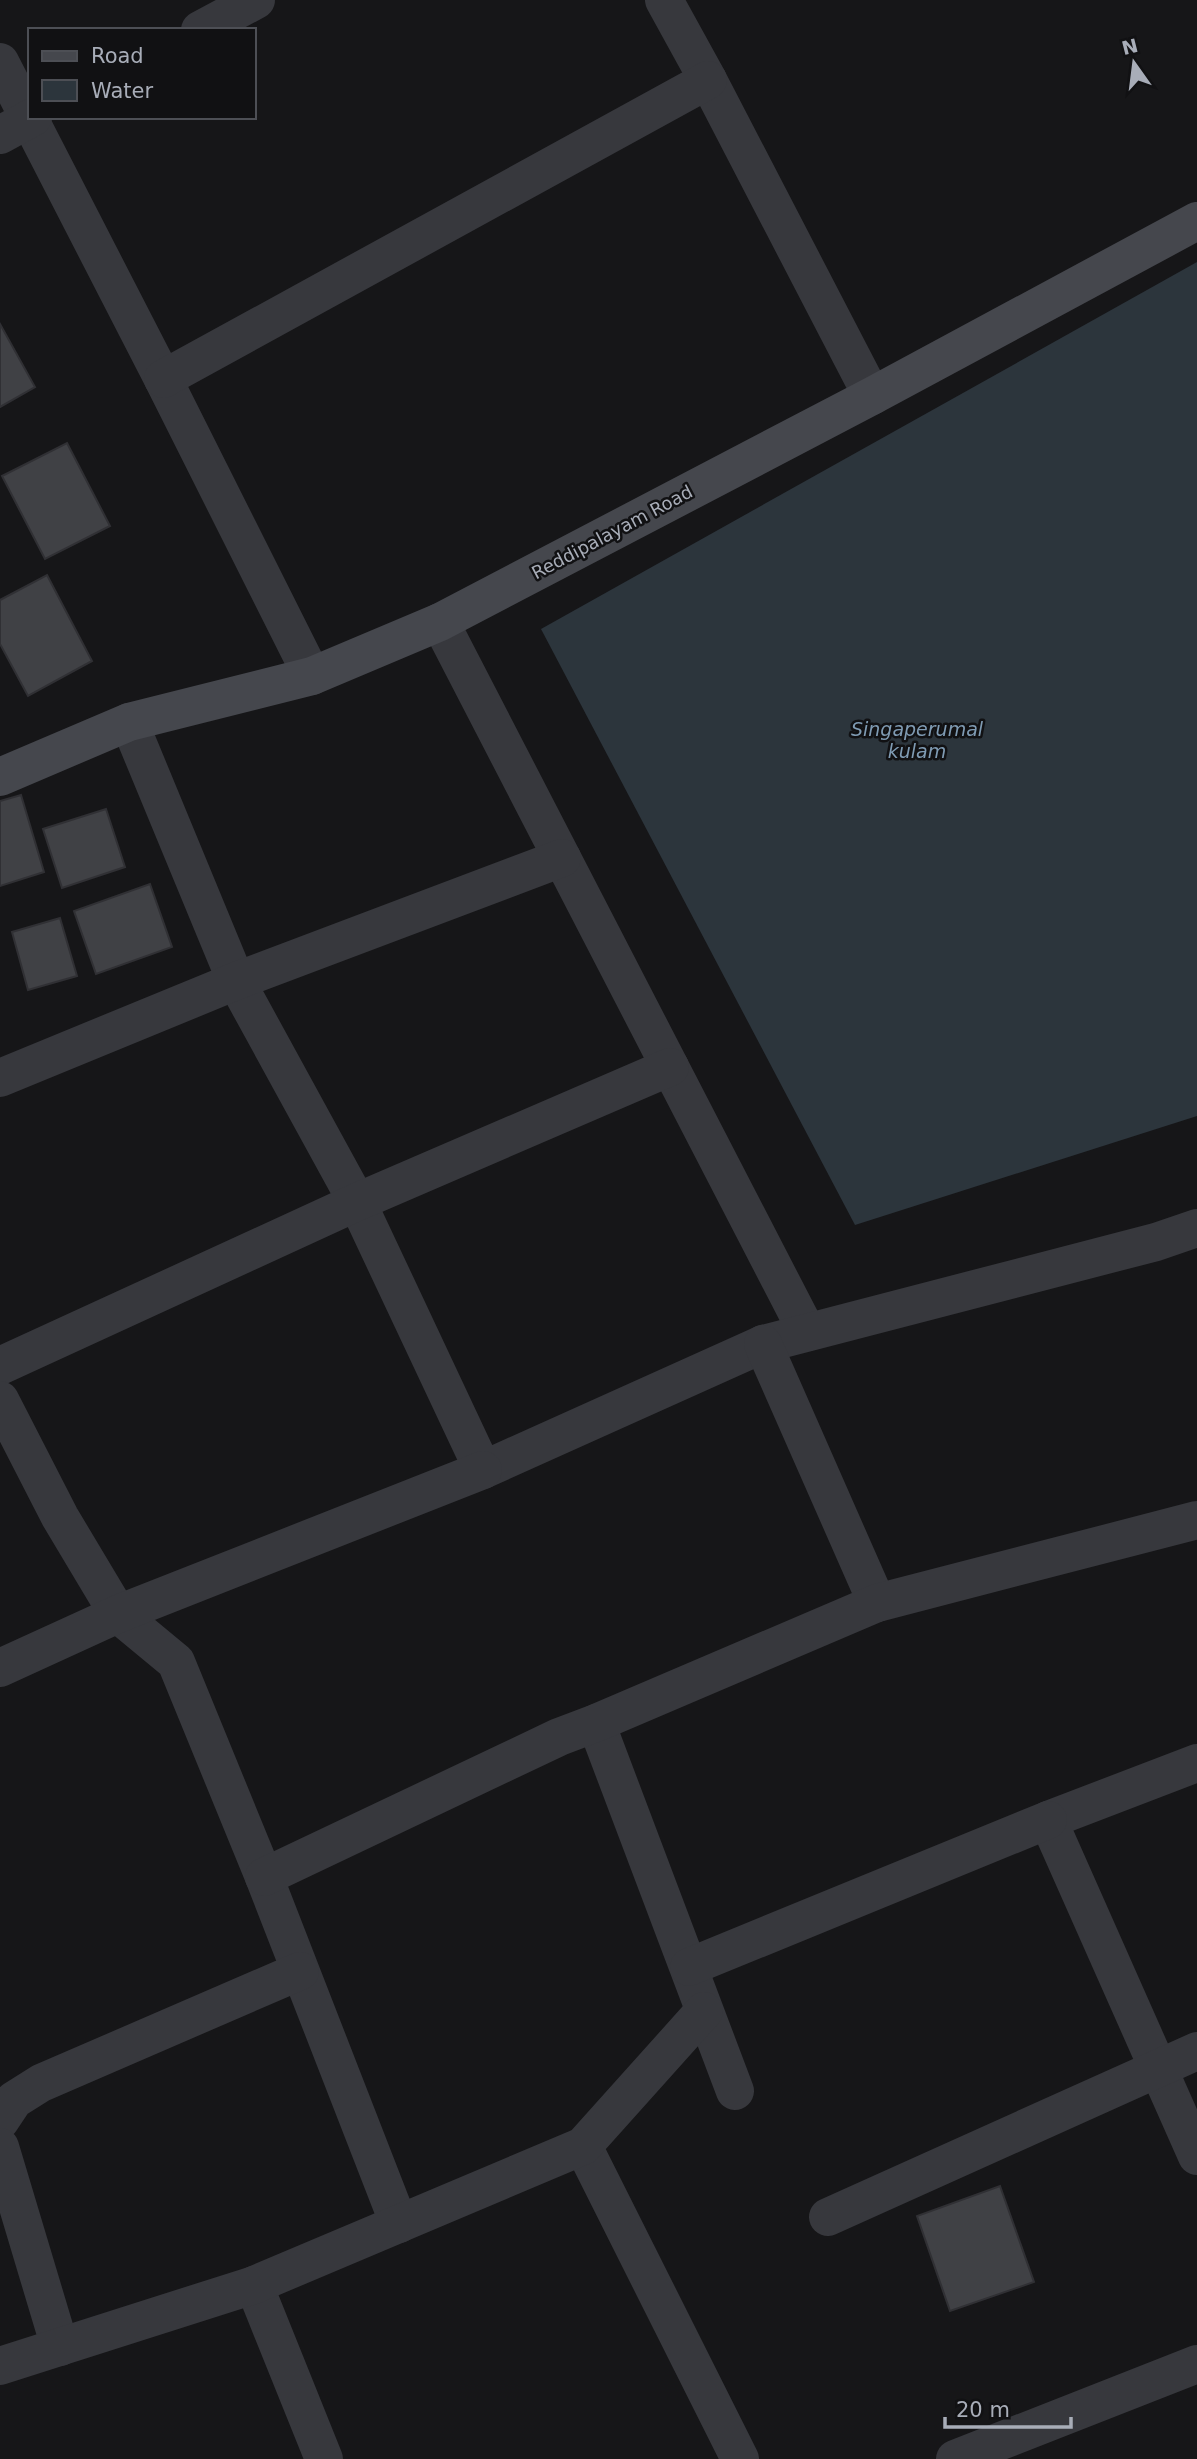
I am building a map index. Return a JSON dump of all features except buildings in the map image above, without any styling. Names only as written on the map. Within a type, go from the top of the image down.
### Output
[{"type":"main road","name":"Reddipalayam Road","points":[[0,777],[129,722],[312,676],[440,622],[872,396],[1197,221]]},
{"type":"street","points":[[204,28],[256,0]]},
{"type":"street","points":[[664,0],[872,396]]},
{"type":"street","points":[[0,62],[21,124],[163,379],[312,676]]},
{"type":"street","points":[[163,379],[708,80]]},
{"type":"street","points":[[440,622],[807,1332]]},
{"type":"street","points":[[129,722],[236,981],[358,1202],[483,1470]]},
{"type":"street","points":[[0,1077],[236,981],[562,858]]},
{"type":"street","points":[[0,1366],[358,1202],[670,1067]]},
{"type":"street","points":[[0,1668],[118,1614],[483,1470],[763,1344],[1156,1242],[1197,1228]]},
{"type":"street","points":[[763,1344],[877,1603]]},
{"type":"street","points":[[0,1401],[61,1517],[118,1614],[176,1662],[264,1877],[399,2224]]},
{"type":"street","points":[[264,1877],[559,1737],[877,1603],[1197,1520]]},
{"type":"street","points":[[596,1723],[735,2091]]},
{"type":"street","points":[[688,1967],[1048,1820],[1197,1763]]},
{"type":"street","points":[[1048,1820],[1197,2156]]},
{"type":"street","points":[[0,2121],[14,2101],[41,2083],[300,1971]]},
{"type":"street","points":[[0,2366],[254,2285],[583,2146],[704,2011]]},
{"type":"street","points":[[828,2217],[1197,2051]]},
{"type":"street","points":[[583,2146],[740,2459]]},
{"type":"street","points":[[0,2147],[61,2347]]},
{"type":"street","points":[[254,2285],[324,2459]]},
{"type":"street","points":[[955,2459],[1197,2364]]},
{"type":"water","name":"Singaperumal kulam","points":[[1197,262],[1197,1116],[855,1225],[541,629]]}]
